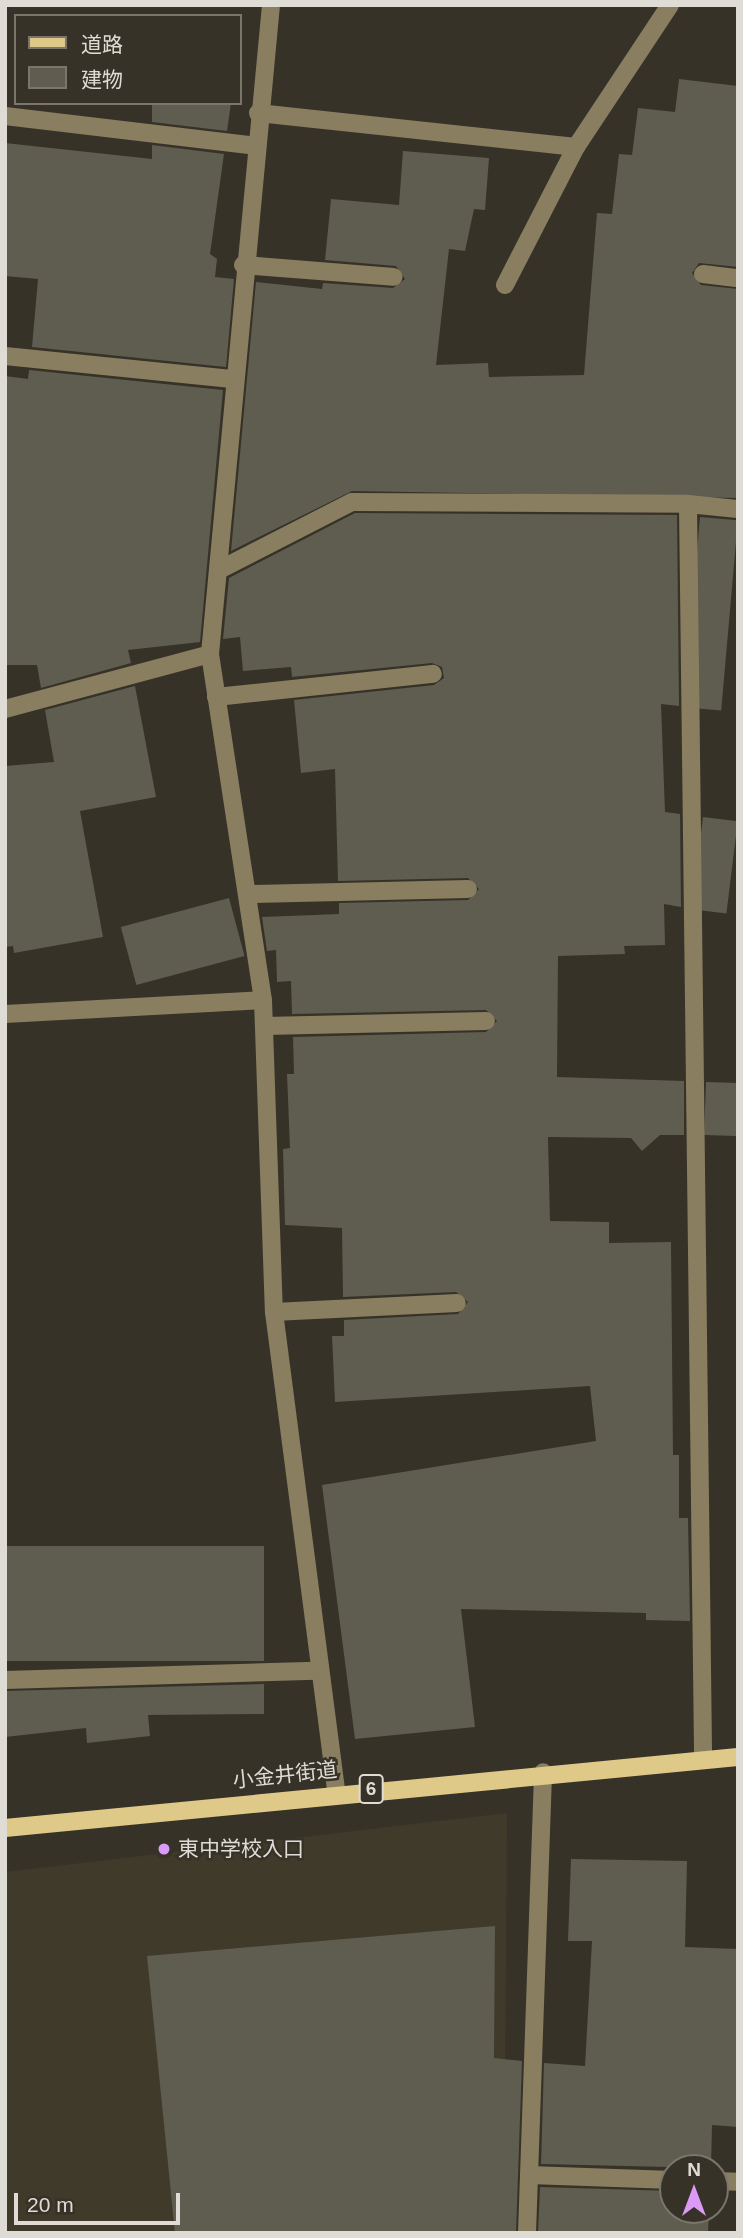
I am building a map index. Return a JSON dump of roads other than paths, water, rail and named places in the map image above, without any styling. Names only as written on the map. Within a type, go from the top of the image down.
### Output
[{"type":"main road","name":"小金井街道","points":[[5,1828],[336,1792],[738,1756]]},
{"type":"street","points":[[271,5],[232,379],[221,569],[210,654],[249,894],[263,1000],[274,1312],[316,1671],[336,1792]]},
{"type":"street","points":[[505,285],[576,147],[670,5]]},
{"type":"street","points":[[258,113],[576,147]]},
{"type":"street","points":[[5,116],[256,146]]},
{"type":"street","points":[[243,265],[394,277]]},
{"type":"street","points":[[703,274],[738,278]]},
{"type":"street","points":[[5,356],[232,379]]},
{"type":"street","points":[[221,569],[352,502],[688,504],[738,509]]},
{"type":"street","points":[[688,504],[704,1757]]},
{"type":"street","points":[[5,709],[210,654]]},
{"type":"street","points":[[216,697],[433,674]]},
{"type":"street","points":[[249,894],[468,889]]},
{"type":"street","points":[[5,1014],[263,1000]]},
{"type":"street","points":[[265,1026],[486,1021]]},
{"type":"street","points":[[274,1312],[457,1303]]},
{"type":"street","points":[[5,1681],[316,1671]]},
{"type":"street","points":[[527,2233],[543,1772]]},
{"type":"street","points":[[529,2175],[659,2180]]},
{"type":"place","name":"東中学校入口","points":[[164,1849]]}]
